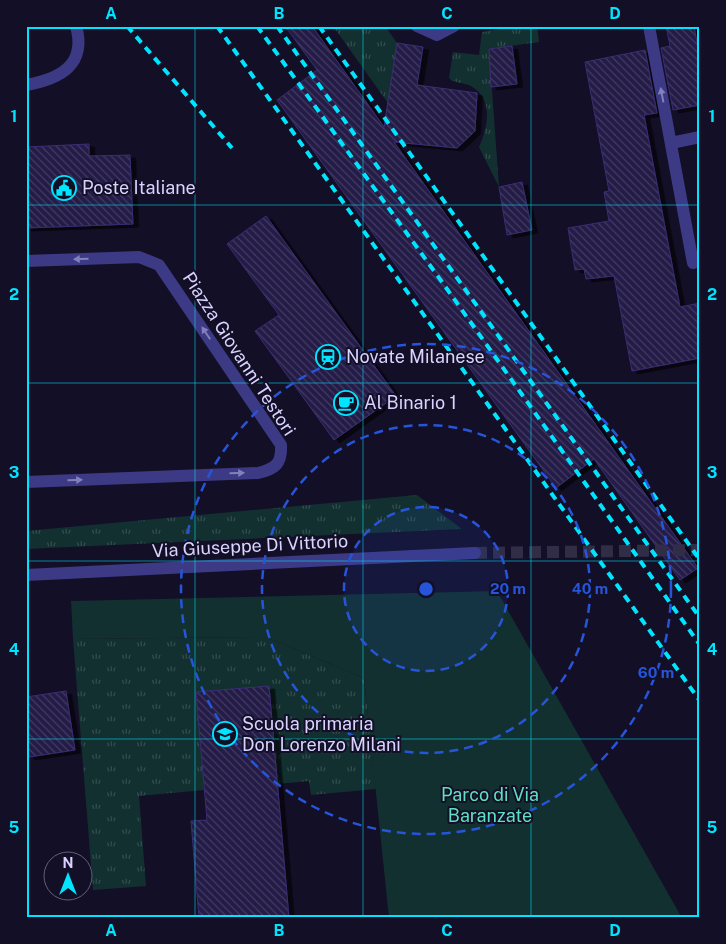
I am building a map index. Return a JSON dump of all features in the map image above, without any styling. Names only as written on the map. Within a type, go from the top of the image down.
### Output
[{"type":"street","points":[[26,85],[46,81],[60,74],[74,62],[78,49],[76,26]]},
{"type":"street","points":[[417,26],[436,35],[454,26]]},
{"type":"street","points":[[649,26],[694,263]]},
{"type":"street","points":[[671,143],[700,137]]},
{"type":"street","name":"Piazza Giovanni Testori","points":[[26,261],[139,257],[159,265],[281,445],[282,454],[278,463],[271,470],[258,472],[26,482]]},
{"type":"street","name":"Via Giuseppe Di Vittorio","points":[[26,575],[475,553]]},
{"type":"green space","points":[[333,26],[385,26],[397,43],[389,94],[415,99],[410,134]]},
{"type":"green space","points":[[519,26],[537,26],[539,42],[489,49],[499,187],[479,147],[485,131],[487,114],[483,98],[471,86],[449,78],[453,52],[479,55],[482,32]]},
{"type":"green space","points":[[417,495],[462,529],[26,549],[26,531]]},
{"type":"green space","name":"Parco di Via Baranzate","points":[[497,591],[682,918],[389,918],[364,678],[266,637],[73,639],[71,601]]},
{"type":"green space","points":[[266,637],[364,678],[376,789],[311,795],[309,781],[277,784],[196,692],[204,790],[139,796],[146,886],[93,890],[92,852],[90,852],[73,639]]},
{"type":"building","points":[[285,26],[312,26],[384,127],[397,43],[423,47],[417,85],[477,93],[475,131],[457,148],[394,142],[698,568],[680,580],[594,459],[556,488],[277,100],[317,70]]},
{"type":"building","points":[[666,26],[694,26],[700,59],[700,105],[673,110],[661,48],[670,46]]},
{"type":"building","points":[[512,46],[517,84],[491,87],[489,49]]},
{"type":"building","points":[[645,50],[657,113],[644,115],[680,307],[700,303],[700,358],[632,371],[614,276],[586,279],[584,269],[575,270],[568,228],[609,221],[604,192],[609,191],[585,62]]},
{"type":"building","points":[[89,144],[89,156],[130,155],[133,224],[26,228],[26,147]]},
{"type":"building","points":[[522,182],[532,230],[507,235],[499,187]]},
{"type":"building","points":[[266,216],[396,396],[334,440],[255,331],[279,315],[227,244]]},
{"type":"building","points":[[269,686],[289,918],[199,918],[191,821],[207,820],[196,692]]},
{"type":"building","points":[[66,691],[75,750],[29,757],[26,739],[26,697]]},
{"type":"tunnel","points":[[475,553],[700,550]]},
{"type":"railway","points":[[127,26],[232,148]]},
{"type":"railway","points":[[217,26],[700,701]]},
{"type":"railway","points":[[257,26],[700,645]]},
{"type":"railway","points":[[277,26],[700,618]]},
{"type":"railway","points":[[319,26],[700,560]]},
{"type":"place","name":"Poste Italiane","points":[[64,188]]},
{"type":"place","name":"Novate Milanese","points":[[328,357]]},
{"type":"place","name":"Al Binario 1","points":[[346,403]]},
{"type":"place","name":"Scuola primaria Don Lorenzo Milani","points":[[225,734]]}]
